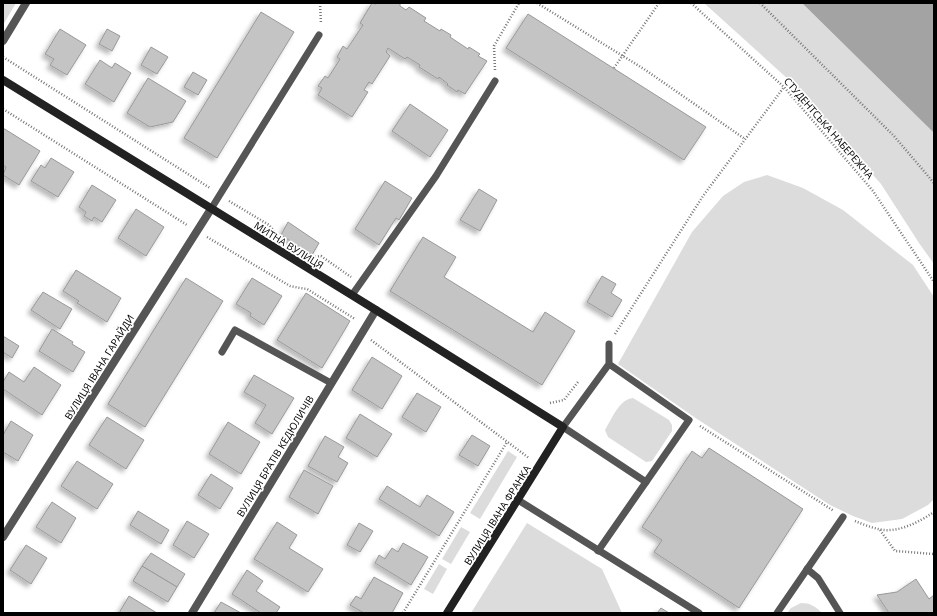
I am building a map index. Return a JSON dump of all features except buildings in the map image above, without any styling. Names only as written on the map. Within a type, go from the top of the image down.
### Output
[{"type":"street","points":[[3,41],[26,3]]},
{"type":"street","name":"МИТНА ВУЛИЦЯ","points":[[3,80],[563,427]]},
{"type":"street","name":"ВУЛИЦЯ ІВАНА ГАРАЙДИ","points":[[3,537],[211,209]]},
{"type":"street","name":"ВУЛИЦЯ БРАТІВ КЕДЮЛИЧІВ","points":[[192,613],[376,310]]},
{"type":"street","name":"ВУЛИЦЯ ІВАНА ФРАНКА","points":[[447,613],[563,427]]},
{"type":"lane","points":[[211,209],[319,35]]},
{"type":"lane","points":[[352,295],[439,171],[495,81]]},
{"type":"lane","points":[[222,352],[235,330],[331,383]]},
{"type":"lane","points":[[609,344],[609,364],[563,427],[646,482]]},
{"type":"lane","points":[[598,551],[689,420],[609,364]]},
{"type":"lane","points":[[518,500],[699,613]]},
{"type":"lane","points":[[777,613],[842,517]]},
{"type":"lane","points":[[807,568],[818,578],[840,613]]},
{"type":"path","points":[[319,35],[322,20],[320,3]]},
{"type":"path","points":[[495,81],[494,46],[519,3]]},
{"type":"path","points":[[537,3],[644,69],[746,139]]},
{"type":"path","points":[[614,68],[659,3]]},
{"type":"path","name":"СТУДЕНТСЬКА НАБЕРЕЖНА","points":[[691,3],[784,87],[873,191],[934,282]]},
{"type":"path","points":[[760,3],[894,136],[934,184]]},
{"type":"path","points":[[3,57],[269,225],[277,235]]},
{"type":"path","points":[[609,344],[703,196],[784,87]]},
{"type":"path","points":[[3,109],[197,231],[290,286],[307,289],[355,319],[362,333],[540,466]]},
{"type":"path","points":[[312,258],[321,256],[361,283]]},
{"type":"path","points":[[546,404],[564,400],[579,381]]},
{"type":"path","points":[[689,420],[842,517],[880,530],[902,528],[921,521],[934,512]]},
{"type":"path","points":[[403,613],[507,442]]},
{"type":"path","points":[[880,530],[895,551],[934,554]]},
{"type":"shaded area","points":[[3,3],[16,3],[3,25]]},
{"type":"shaded area","points":[[704,3],[802,3],[934,133],[934,264],[881,184],[789,80]]},
{"type":"shaded area","points":[[802,3],[934,3],[934,133]]},
{"type":"shaded area","points":[[767,175],[803,188],[843,210],[913,265],[934,297],[934,499],[928,505],[902,519],[872,523],[830,505],[697,419],[618,364],[692,232],[723,196],[744,182]]},
{"type":"shaded area","points":[[633,398],[669,420],[672,425],[672,431],[652,461],[646,462],[608,437],[605,430],[620,406],[628,399]]},
{"type":"shaded area","points":[[508,451],[517,457],[480,519],[470,513]]},
{"type":"shaded area","points":[[527,523],[602,569],[622,613],[471,613]]},
{"type":"shaded area","points":[[461,527],[470,532],[451,564],[442,559]]},
{"type":"shaded area","points":[[439,564],[447,569],[433,594],[424,589]]},
{"type":"shaded area","points":[[801,603],[812,605],[822,613],[787,613],[791,608]]}]
